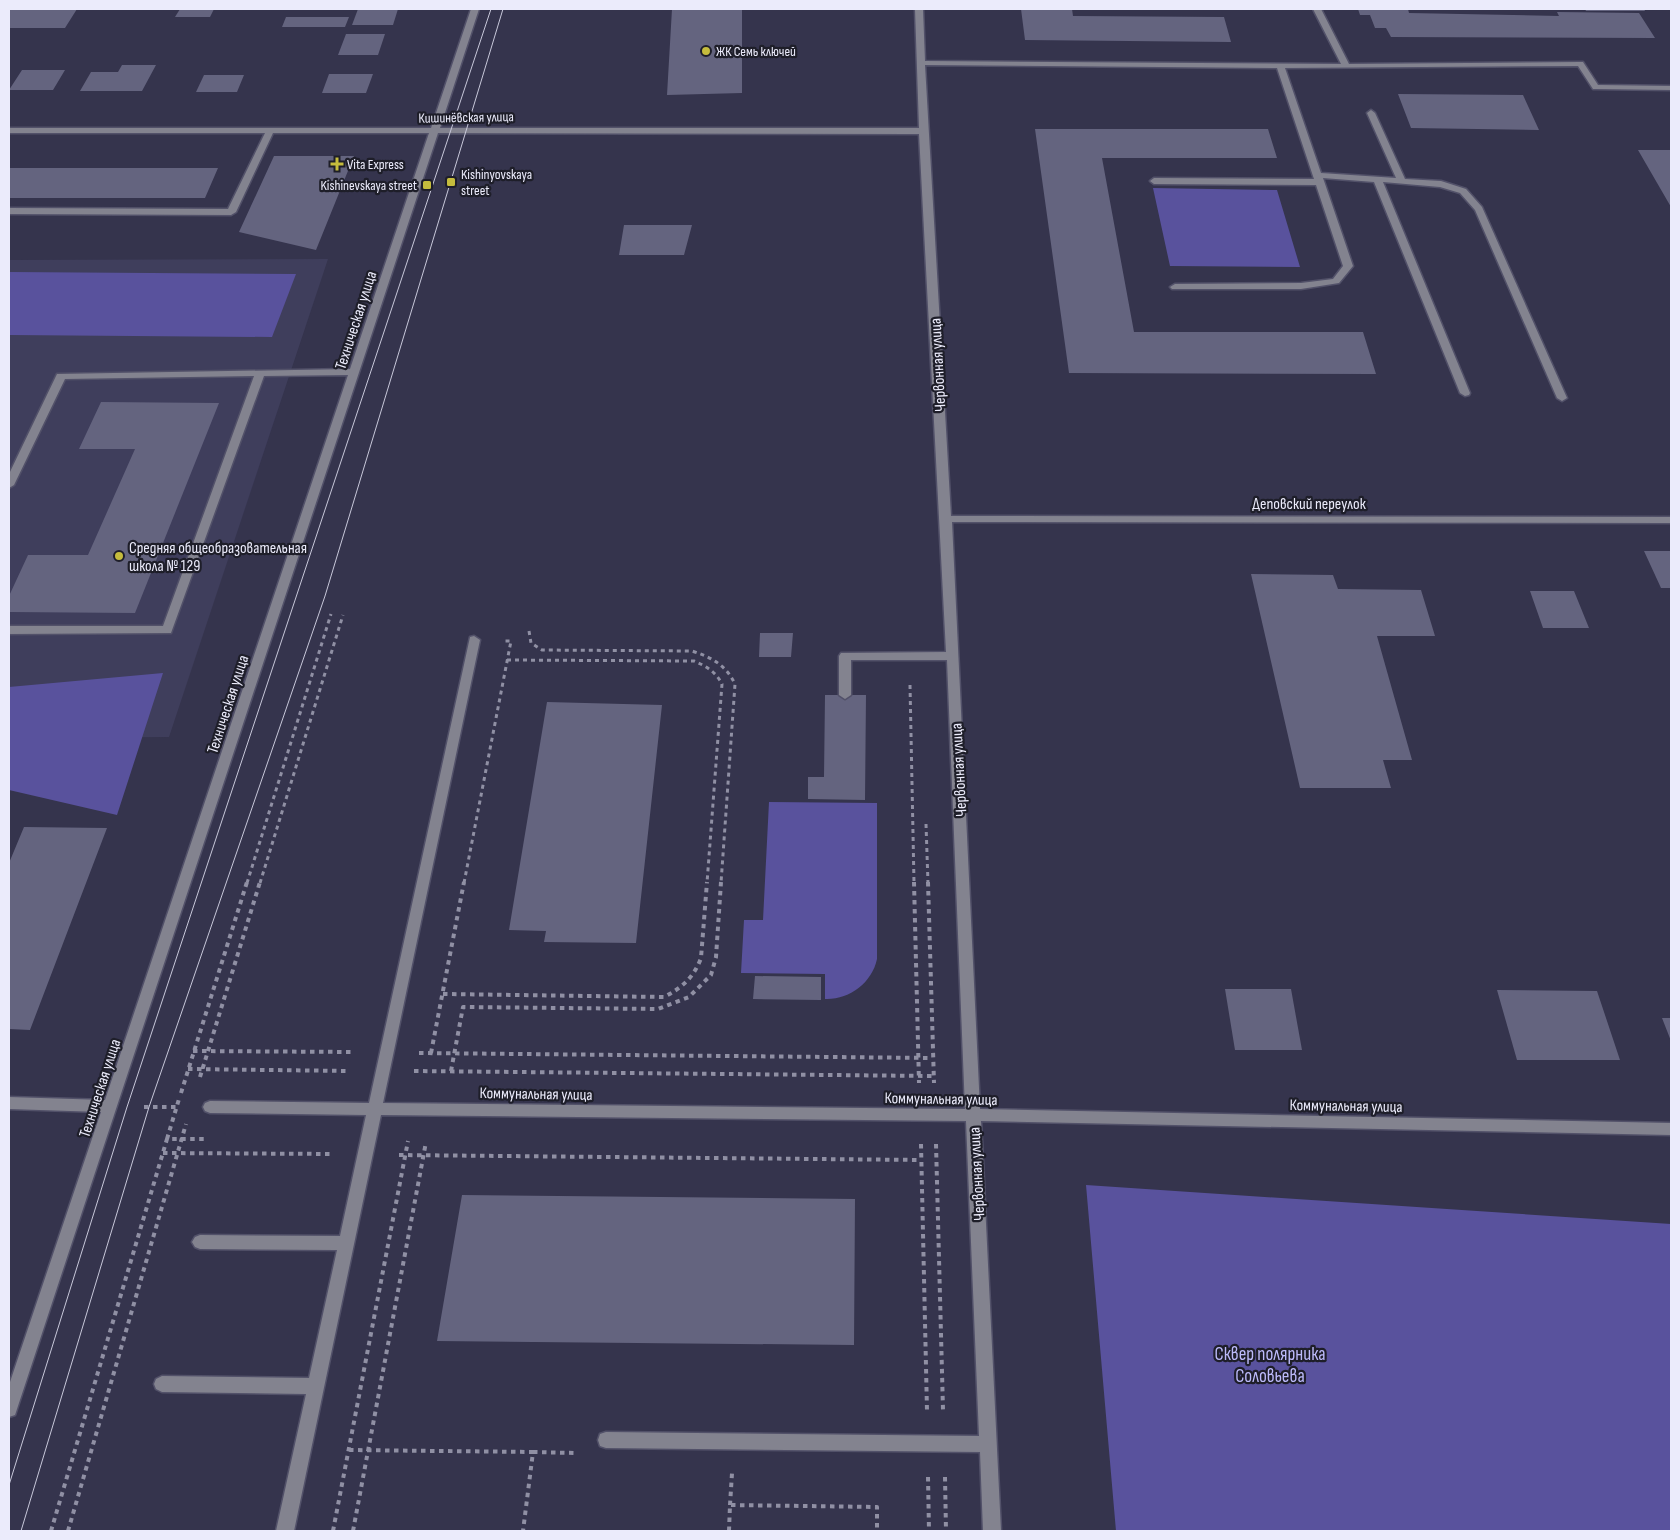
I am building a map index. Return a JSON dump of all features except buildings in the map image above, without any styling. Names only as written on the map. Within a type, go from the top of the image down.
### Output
[{"type":"street","name":"Техническая улица","points":[[9,1409],[475,9]]},
{"type":"street","name":"Червонная улица","points":[[919,9],[923,131],[946,519],[992,1531]]},
{"type":"street","points":[[1317,9],[1346,66]]},
{"type":"street","points":[[921,63],[1346,66],[1580,64],[1596,87],[1671,88]]},
{"type":"street","points":[[1175,286],[1301,286],[1336,281],[1348,266],[1280,65]]},
{"type":"street","points":[[1371,113],[1402,181]]},
{"type":"street","name":"Кишинёвская улица","points":[[9,130],[923,131]]},
{"type":"street","points":[[9,211],[231,212],[270,131]]},
{"type":"street","points":[[1154,181],[1319,178],[1441,184],[1463,191],[1479,208],[1562,398]]},
{"type":"street","points":[[1378,180],[1465,393]]},
{"type":"street","points":[[9,485],[61,376],[354,372]]},
{"type":"street","points":[[9,630],[167,630],[260,374]]},
{"type":"street","name":"Деповский переулок","points":[[946,519],[1671,520]]},
{"type":"street","points":[[285,1531],[474,640]]},
{"type":"street","points":[[844,695],[845,656],[952,656]]},
{"type":"street","points":[[9,1103],[110,1106]]},
{"type":"street","name":"Коммунальная улица","points":[[210,1108],[973,1115],[1671,1129]]},
{"type":"street","points":[[200,1242],[346,1243]]},
{"type":"street","points":[[162,1384],[316,1386]]},
{"type":"street","points":[[606,1440],[988,1444]]},
{"type":"path","points":[[51,1531],[193,1051],[331,614]]},
{"type":"path","points":[[68,1531],[207,1051],[342,615]]},
{"type":"path","points":[[451,1071],[463,1007],[658,1009],[689,997],[700,988],[711,975],[716,958],[735,684],[731,675],[726,667],[715,660],[692,651],[542,650],[532,646],[528,640],[529,631]]},
{"type":"path","points":[[432,1053],[510,641]]},
{"type":"path","points":[[443,994],[664,997],[680,989],[691,978],[701,958],[722,684],[719,676],[707,667],[694,661],[507,660]]},
{"type":"path","points":[[193,1051],[932,1058]]},
{"type":"path","points":[[188,1069],[933,1076]]},
{"type":"path","points":[[110,1106],[210,1108]]},
{"type":"path","points":[[167,1139],[211,1139]]},
{"type":"path","points":[[163,1152],[366,1148],[408,1141],[436,1142]]},
{"type":"path","points":[[333,1531],[408,1141]]},
{"type":"path","points":[[353,1531],[426,1142]]},
{"type":"path","points":[[911,1146],[974,1147]]},
{"type":"path","points":[[366,1148],[423,1156],[921,1160]]},
{"type":"path","points":[[349,1450],[533,1452],[523,1531]]},
{"type":"path","points":[[729,1531],[730,1505],[877,1507],[877,1531]]},
{"type":"shaded area","name":"Средняя общеобразовательная школа № 129","points":[[328,259],[169,737],[9,738],[9,260]]},
{"type":"green space","points":[[1153,188],[1277,190],[1300,267],[1170,266]]},
{"type":"green space","points":[[9,272],[296,274],[272,337],[9,335]]},
{"type":"green space","points":[[163,673],[117,815],[9,790],[9,687]]},
{"type":"green space","points":[[769,802],[877,803],[877,959],[870,976],[865,982],[843,997],[825,999],[825,974],[741,973],[744,920],[763,920]]},
{"type":"green space","name":"Сквер полярника Соловьева","points":[[1086,1185],[1671,1224],[1671,1531],[1116,1531]]},
{"type":"tram line","points":[[9,1485],[127,1107],[491,9]]},
{"type":"tram line","points":[[21,1531],[149,1107],[325,596],[503,9]]},
{"type":"place","name":"ЖК Семь ключей","points":[[706,51]]},
{"type":"place","name":"Vita Express","points":[[337,164]]},
{"type":"place","name":"Kishinyovskaya street","points":[[451,182]]},
{"type":"place","name":"Kishinevskaya street","points":[[427,185]]},
{"type":"place","name":"Средняя общеобразовательная школа № 129","points":[[119,556]]}]
